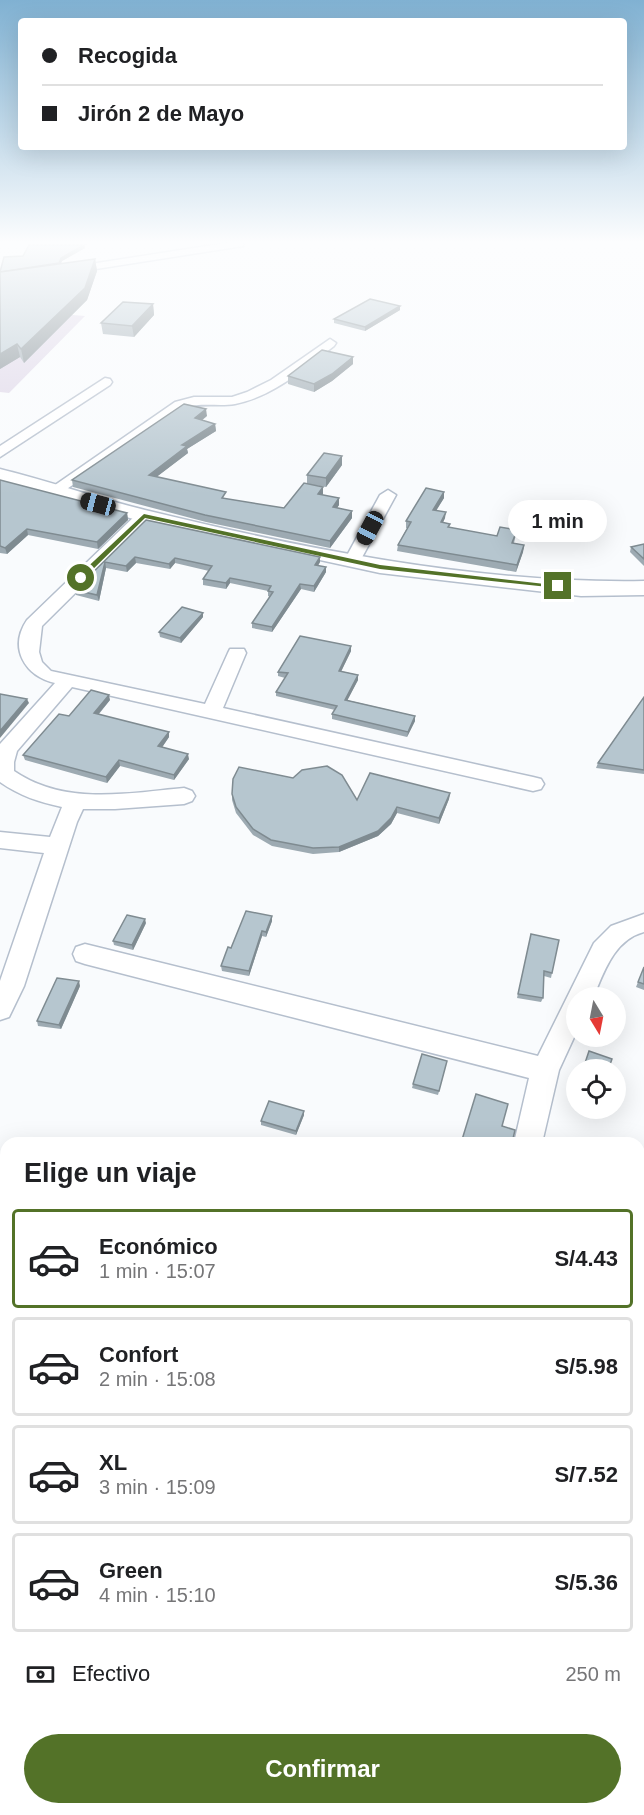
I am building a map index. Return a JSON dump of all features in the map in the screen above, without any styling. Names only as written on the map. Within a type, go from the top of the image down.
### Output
[{"type":"main road","points":[[0,475],[53,492],[144,516],[352,561],[432,574],[570,588],[644,588]]},
{"type":"street","points":[[53,492],[180,405],[197,400],[227,402],[267,389],[330,343]]},
{"type":"street","points":[[0,453],[105,382]]},
{"type":"street","points":[[352,561],[388,495]]},
{"type":"street","points":[[144,516],[33,624],[28,641],[28,657],[34,666],[45,675],[533,784]]},
{"type":"street","points":[[212,712],[237,653]]},
{"type":"street","points":[[68,680],[7,749],[3,762],[4,774],[16,785],[33,792],[76,802],[184,796]]},
{"type":"street","points":[[0,1009],[11,986],[66,822],[76,802]]},
{"type":"street","points":[[0,840],[58,846]]},
{"type":"street","points":[[585,987],[601,953],[618,932],[632,925],[644,923]]},
{"type":"street","points":[[85,954],[545,1070]]},
{"type":"street","points":[[529,1137],[545,1070],[566,1027]]},
{"type":"shaded area","points":[[0,325],[76,325],[9,393],[0,392]]},
{"type":"building","points":[[0,325],[46,325],[21,349],[17,344],[0,354]]},
{"type":"building","points":[[322,350],[353,357],[332,374],[314,384],[288,376]]},
{"type":"building","points":[[184,404],[206,409],[195,418],[215,424],[182,445],[187,446],[149,475],[226,492],[222,498],[284,508],[304,483],[323,487],[318,494],[339,498],[333,507],[352,511],[330,541],[205,515],[72,480]]},
{"type":"building","points":[[324,453],[342,456],[326,478],[307,475]]},
{"type":"building","points":[[0,480],[127,513],[97,542],[27,529],[5,548],[0,546]]},
{"type":"building","points":[[426,488],[444,492],[433,510],[446,512],[441,522],[450,524],[448,527],[497,536],[500,527],[517,530],[512,543],[524,545],[517,565],[398,545],[411,522],[406,521]]},
{"type":"building","points":[[146,520],[320,557],[315,565],[326,567],[314,586],[300,584],[272,627],[252,623],[273,592],[268,591],[271,586],[230,578],[226,583],[203,579],[212,566],[175,558],[169,564],[135,557],[126,566],[105,562],[97,595],[75,590]]},
{"type":"building","points":[[644,544],[644,559],[631,547]]},
{"type":"building","points":[[182,607],[203,613],[180,638],[159,632]]},
{"type":"building","points":[[300,636],[351,646],[339,671],[358,675],[345,700],[415,716],[408,732],[332,714],[337,706],[276,692],[288,673],[278,672]]},
{"type":"building","points":[[91,690],[109,695],[94,713],[169,732],[158,746],[188,754],[174,775],[119,760],[106,777],[23,755],[59,714],[69,716]]},
{"type":"building","points":[[0,694],[27,699],[0,731]]},
{"type":"building","points":[[644,697],[644,770],[598,763]]},
{"type":"building","points":[[327,766],[342,775],[357,800],[370,773],[450,793],[439,818],[397,807],[391,818],[378,831],[339,847],[313,848],[271,840],[253,829],[236,807],[232,794],[233,779],[239,767],[293,778],[302,770]]},
{"type":"building","points":[[246,911],[272,916],[266,932],[262,931],[249,971],[221,966],[228,947],[231,948]]},
{"type":"building","points":[[127,915],[145,919],[132,945],[113,941]]},
{"type":"building","points":[[531,934],[559,940],[552,973],[544,971],[543,998],[518,994]]},
{"type":"building","points":[[644,967],[644,984],[638,982]]},
{"type":"building","points":[[57,978],[79,981],[59,1025],[37,1021]]},
{"type":"building","points":[[589,1051],[612,1059],[586,1059]]},
{"type":"building","points":[[422,1054],[447,1061],[439,1091],[413,1084]]},
{"type":"building","points":[[476,1094],[508,1104],[502,1126],[515,1130],[513,1137],[463,1137]]},
{"type":"building","points":[[269,1101],[304,1111],[296,1131],[261,1121]]},
{"type":"route","points":[[81,578],[144,516],[380,567],[558,586]]}]
